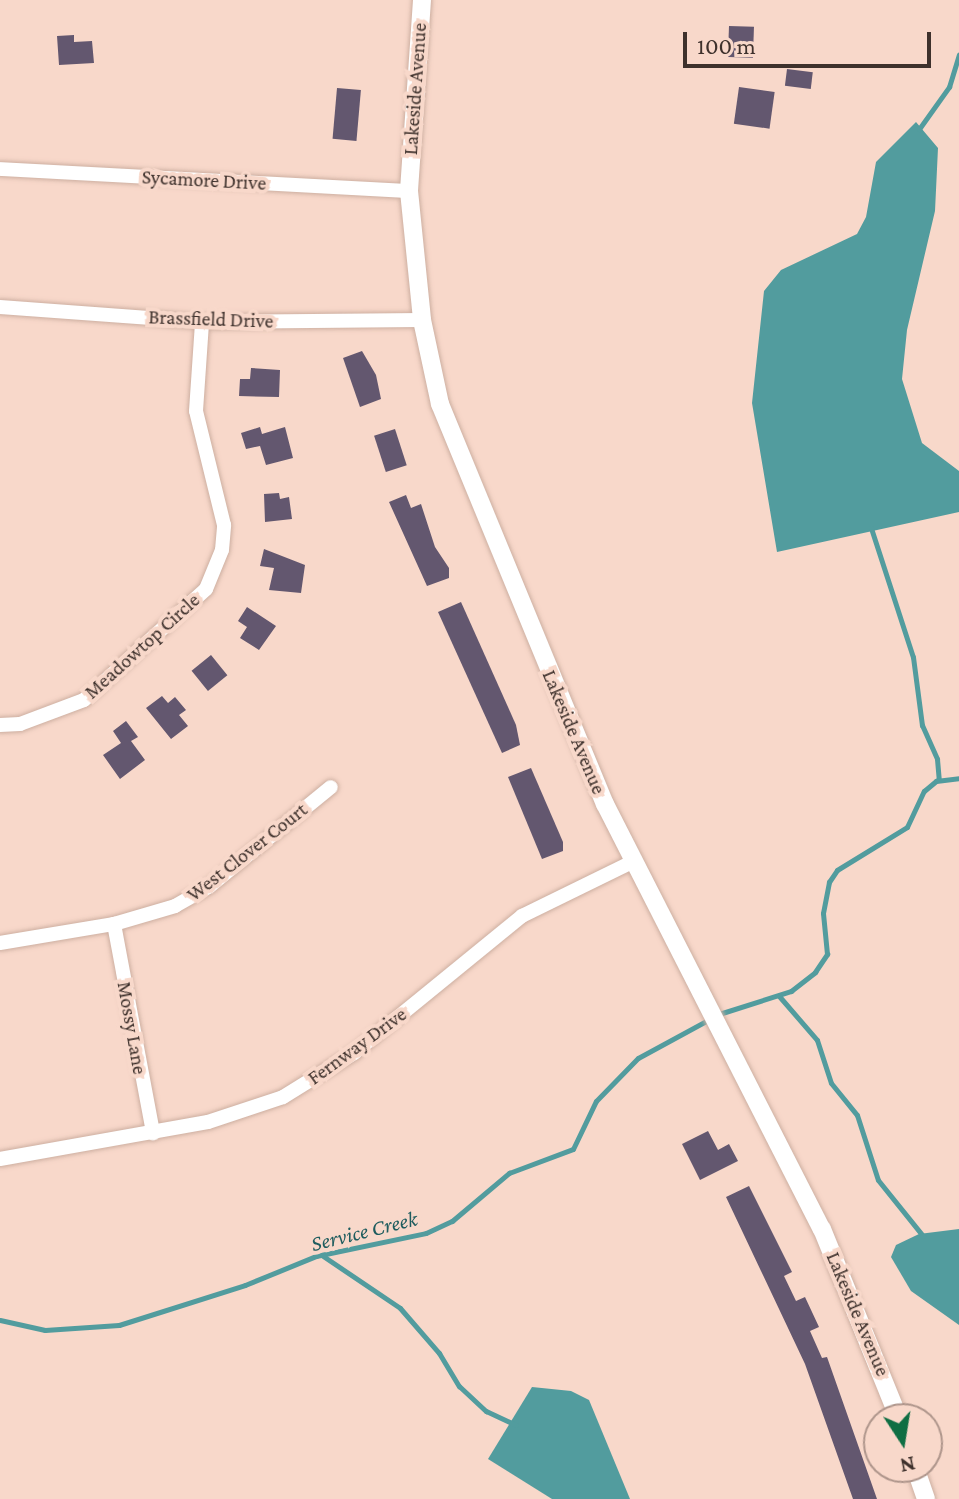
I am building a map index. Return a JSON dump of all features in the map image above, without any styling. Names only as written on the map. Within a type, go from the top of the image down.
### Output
[{"type":"street","name":"Lakeside Avenue","points":[[422,0],[409,191],[422,320],[432,376],[460,460],[632,862],[822,1229],[893,1403]]},
{"type":"street","name":"Sycamore Drive","points":[[0,169],[409,191]]},
{"type":"street","name":"Brassfield Drive","points":[[0,307],[202,322],[422,320]]},
{"type":"street","name":"Meadowtop Circle","points":[[0,725],[20,724],[84,700],[206,589],[222,550],[224,525],[196,411],[202,322]]},
{"type":"street","name":"West Clover Court","points":[[0,943],[114,924],[175,906],[201,892],[331,787]]},
{"type":"street","name":"Fernway Drive","points":[[0,1159],[153,1133],[245,1112],[320,1077],[522,916],[570,888],[632,862]]},
{"type":"street","name":"Mossy Lane","points":[[114,924],[153,1133]]},
{"type":"water","points":[[916,122],[938,148],[935,211],[907,330],[902,379],[922,443],[959,471],[959,512],[777,552],[752,403],[764,291],[781,270],[857,234],[866,217],[876,162]]},
{"type":"water","points":[[959,1229],[959,1325],[911,1291],[891,1257],[896,1245],[919,1234]]},
{"type":"water","points":[[532,1387],[571,1391],[589,1400],[630,1499],[552,1499],[488,1459]]},
{"type":"building","points":[[729,26],[754,27],[753,58],[728,57]]},
{"type":"building","points":[[74,35],[74,42],[92,41],[94,63],[59,65],[57,36]]},
{"type":"building","points":[[787,69],[813,72],[811,89],[785,86]]},
{"type":"building","points":[[739,87],[775,92],[770,129],[734,124]]},
{"type":"building","points":[[337,88],[361,90],[356,141],[333,139]]},
{"type":"building","points":[[362,351],[376,375],[381,399],[360,407],[343,358]]},
{"type":"building","points":[[251,368],[280,370],[279,397],[239,396],[240,379],[250,379]]},
{"type":"building","points":[[260,427],[262,434],[285,427],[293,458],[266,465],[260,446],[246,449],[241,433]]},
{"type":"building","points":[[395,429],[407,465],[386,472],[374,436]]},
{"type":"building","points":[[279,493],[280,499],[289,497],[292,519],[265,522],[264,494]]},
{"type":"building","points":[[406,495],[411,508],[421,504],[435,547],[449,568],[449,578],[427,586],[389,502]]},
{"type":"building","points":[[264,549],[305,565],[301,593],[269,590],[274,568],[260,566]]},
{"type":"building","points":[[461,602],[516,725],[520,745],[502,753],[438,612]]},
{"type":"building","points":[[247,607],[276,626],[259,650],[240,638],[247,627],[238,621]]},
{"type":"building","points":[[211,655],[227,675],[208,691],[192,671]]},
{"type":"building","points":[[162,696],[168,703],[175,697],[186,710],[179,715],[188,726],[171,739],[146,708]]},
{"type":"building","points":[[126,721],[138,737],[131,741],[145,760],[120,779],[103,755],[121,743],[113,731]]},
{"type":"building","points":[[531,768],[563,842],[563,851],[542,859],[508,777]]},
{"type":"building","points":[[708,1131],[718,1150],[729,1144],[738,1161],[700,1180],[682,1144]]},
{"type":"building","points":[[749,1186],[792,1272],[784,1276],[796,1301],[805,1297],[819,1327],[810,1331],[822,1358],[827,1357],[863,1459],[863,1483],[871,1483],[877,1499],[853,1499],[805,1364],[726,1197]]},
{"type":"waterway","points":[[919,129],[949,87],[959,54]]},
{"type":"waterway","points":[[871,528],[913,657],[922,725],[937,759],[939,780]]},
{"type":"waterway","name":"Service Creek","points":[[0,1320],[45,1330],[119,1325],[245,1285],[316,1256],[426,1233],[452,1221],[509,1173],[573,1149],[596,1101],[638,1058],[719,1014],[791,991],[815,972],[827,954],[823,913],[829,882],[837,870],[907,827],[924,791],[936,781],[959,778]]},
{"type":"waterway","points":[[779,996],[817,1040],[831,1083],[857,1115],[878,1180],[923,1236]]},
{"type":"waterway","points":[[323,1256],[400,1308],[439,1353],[459,1386],[486,1411],[516,1425]]}]
